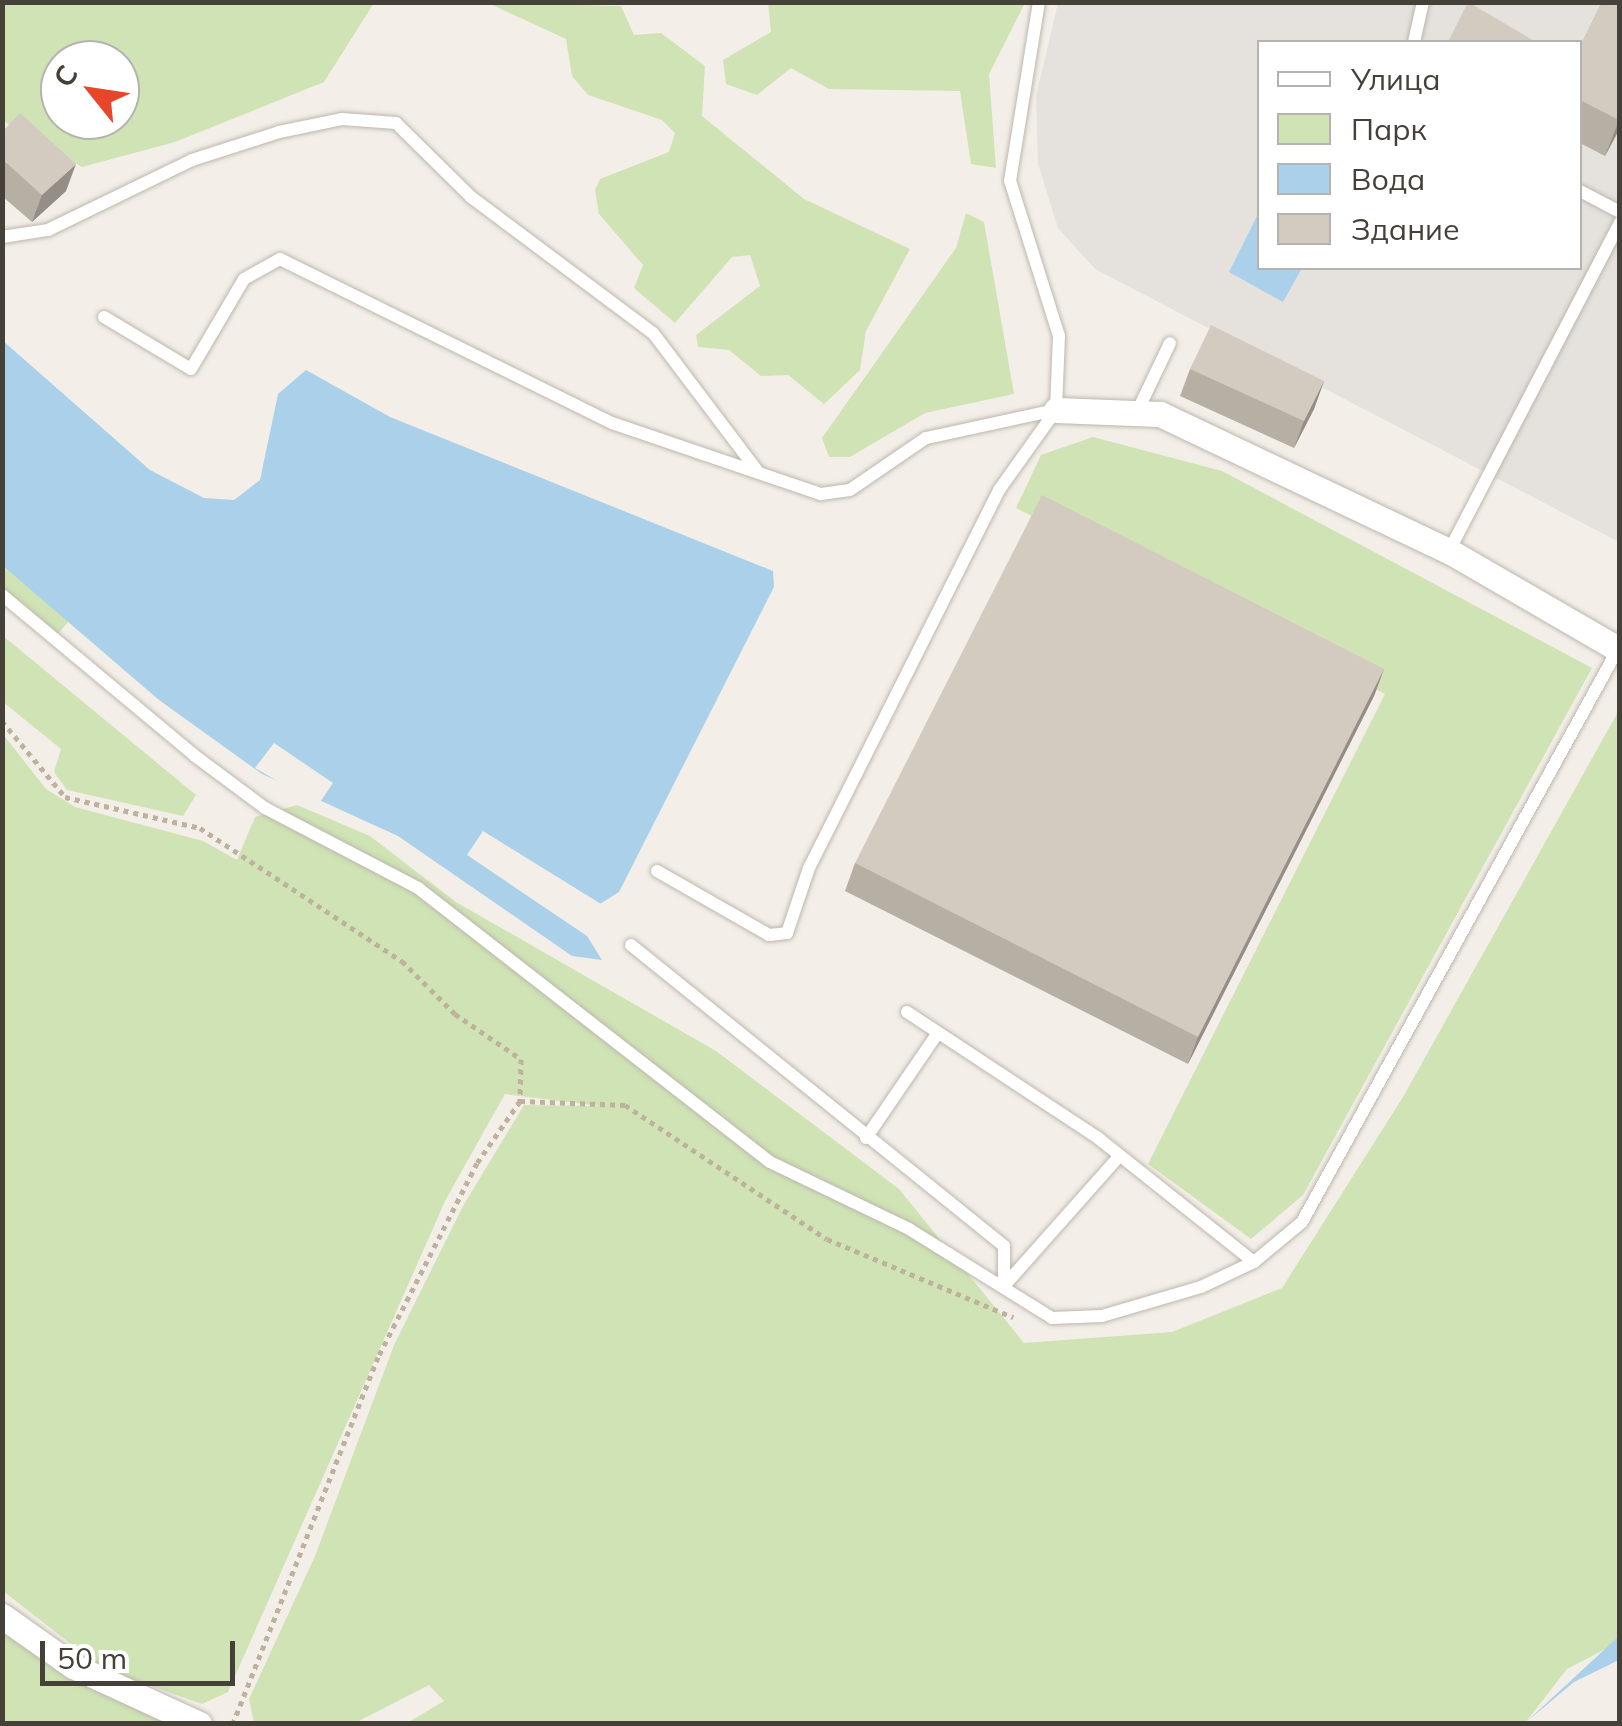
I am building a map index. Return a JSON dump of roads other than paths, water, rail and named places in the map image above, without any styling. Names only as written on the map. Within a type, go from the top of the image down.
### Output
[{"type":"street","points":[[1056,410],[1138,410],[1449,551],[1619,649]]},
{"type":"street","points":[[2,1616],[73,1666],[199,1724]]},
{"type":"lane","points":[[658,871],[769,935],[787,932],[809,868],[999,490],[1056,410],[1060,336],[1010,181],[1039,2]]},
{"type":"lane","points":[[1414,40],[1424,2]]},
{"type":"lane","points":[[2,237],[48,230],[192,160],[279,132],[342,119],[396,123],[471,197],[653,332],[758,472]]},
{"type":"lane","points":[[1582,192],[1620,212]]},
{"type":"lane","points":[[1449,551],[1620,223]]},
{"type":"lane","points":[[104,317],[192,370],[244,278],[280,259],[612,423],[821,494],[850,490],[926,438],[1056,410]]},
{"type":"lane","points":[[1138,410],[1170,344]]},
{"type":"lane","points":[[2,595],[194,756],[265,808],[418,888],[770,1162],[1004,1286],[1052,1318],[1155,1302],[1254,1262],[1302,1222],[1342,1160],[1619,649]]},
{"type":"lane","points":[[631,944],[1004,1246],[1004,1286]]},
{"type":"lane","points":[[907,1012],[1098,1138],[1116,1160],[1254,1262]]},
{"type":"lane","points":[[866,1138],[938,1033]]},
{"type":"lane","points":[[1004,1286],[1116,1160]]},
{"type":"water","points":[[1257,216],[1257,270],[1301,270],[1283,302],[1229,272]]},
{"type":"water","points":[[2,340],[150,470],[204,498],[234,500],[260,480],[278,394],[306,370],[390,417],[773,571],[774,587],[619,892],[600,904],[587,936],[602,960],[572,956],[398,836],[262,774],[159,700],[3,566]]},
{"type":"water","points":[[1619,1636],[1619,1660],[1574,1682],[1525,1723]]}]
